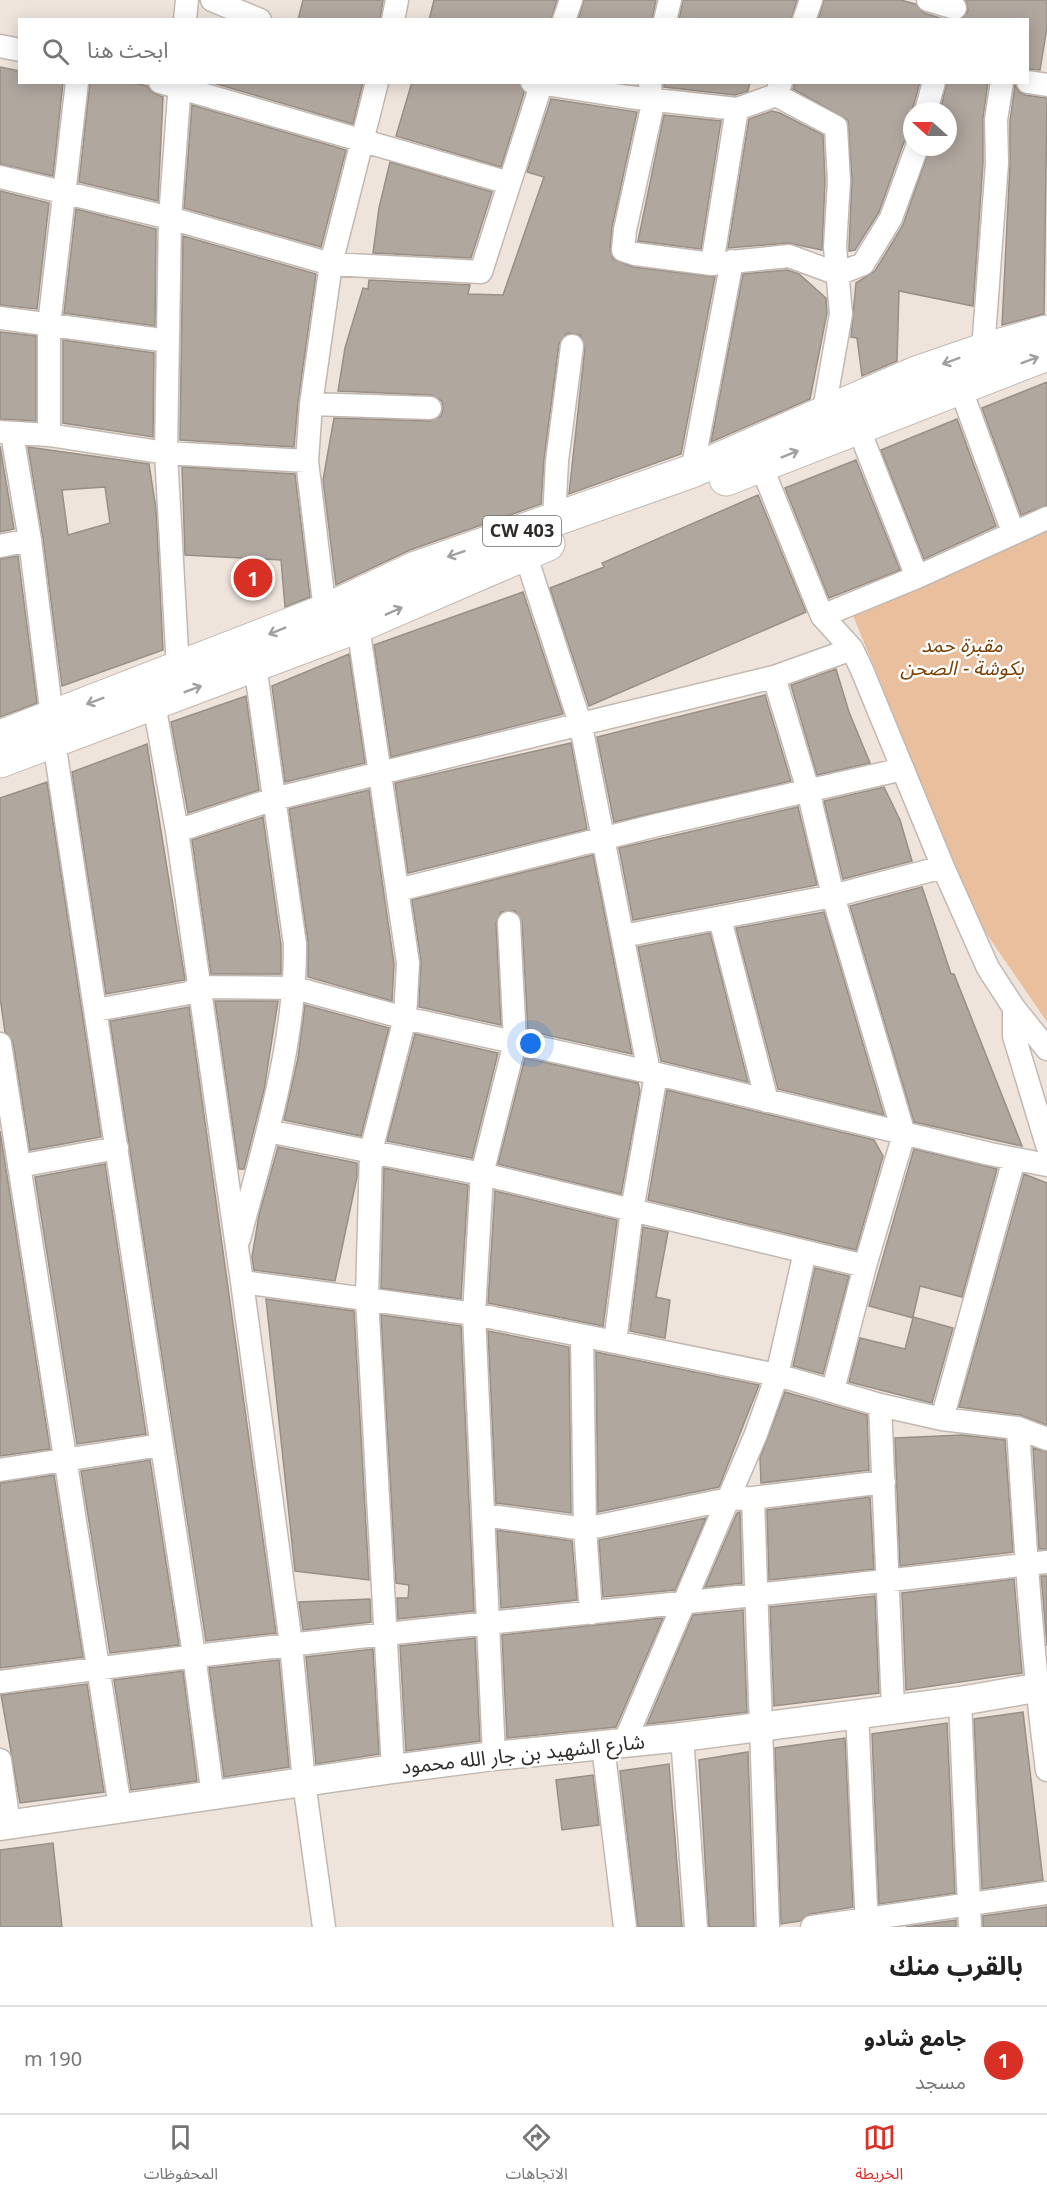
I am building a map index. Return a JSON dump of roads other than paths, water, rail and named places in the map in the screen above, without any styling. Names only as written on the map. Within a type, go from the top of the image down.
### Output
[{"type":"main road","name":"CW 403","points":[[0,738],[53,730],[154,704],[358,626],[757,455],[823,415],[916,373],[983,350],[1047,332]]},
{"type":"main road","name":"CW 403","points":[[0,761],[53,730],[178,669],[325,611],[416,568],[692,471],[858,428],[1047,354]]},
{"type":"street","points":[[185,18],[187,0]]},
{"type":"street","points":[[212,0],[255,18]]},
{"type":"street","points":[[393,18],[397,0]]},
{"type":"street","points":[[565,18],[571,0]]},
{"type":"street","points":[[666,18],[670,0]]},
{"type":"street","points":[[805,18],[811,0]]},
{"type":"street","points":[[928,0],[955,9]]},
{"type":"street","points":[[0,46],[18,50]]},
{"type":"street","points":[[1029,82],[1047,85]]},
{"type":"street","points":[[49,435],[49,325],[77,84]]},
{"type":"street","points":[[178,669],[166,453],[173,84],[509,183]]},
{"type":"street","points":[[375,84],[331,264],[311,404],[307,461],[325,611],[358,626],[408,963],[405,1018],[371,1151],[367,1299],[393,1769]]},
{"type":"street","points":[[0,177],[170,219],[331,264],[481,272],[539,84]]},
{"type":"street","points":[[555,84],[650,90],[737,109],[779,89],[836,127],[839,181],[835,247],[841,314],[823,415]]},
{"type":"street","points":[[929,102],[934,84]]},
{"type":"street","points":[[983,350],[997,163],[996,120],[1002,84]]},
{"type":"street","points":[[650,90],[652,108],[625,230],[623,250],[722,262],[789,256],[838,274],[863,264],[882,236],[914,156]]},
{"type":"street","points":[[692,471],[722,262],[737,109]]},
{"type":"street","points":[[0,318],[168,341]]},
{"type":"street","points":[[555,519],[556,461],[572,346]]},
{"type":"street","points":[[960,387],[1012,532]]},
{"type":"street","points":[[311,404],[430,408]]},
{"type":"street","points":[[858,428],[917,577]]},
{"type":"street","points":[[213,1796],[194,1655],[53,730],[30,540],[6,433],[49,435],[166,453],[307,461]]},
{"type":"street","points":[[757,455],[822,616],[852,649],[988,968],[1014,1008],[1047,1048]]},
{"type":"street","points":[[822,616],[917,577],[1047,518]]},
{"type":"street","points":[[0,546],[30,540]]},
{"type":"street","points":[[525,553],[581,726],[652,1073],[615,1342]]},
{"type":"street","points":[[177,831],[274,799],[581,726],[774,677],[852,649]]},
{"type":"street","points":[[237,1249],[268,1131],[295,988],[295,944],[255,665]]},
{"type":"street","points":[[774,677],[808,790],[833,896],[904,1134],[865,1266],[834,1389]]},
{"type":"street","points":[[154,704],[177,831],[242,1282],[291,1644],[304,1782],[324,1927]]},
{"type":"street","points":[[398,891],[808,790],[903,769]]},
{"type":"street","points":[[624,936],[833,896],[943,867]]},
{"type":"street","points":[[720,919],[767,1101]]},
{"type":"street","points":[[494,1756],[474,1314],[482,1174],[515,1042],[509,924]]},
{"type":"street","points":[[96,1010],[189,993],[198,987],[295,988],[405,1018],[1047,1165]]},
{"type":"street","points":[[1014,1008],[1014,1036],[1047,1145]]},
{"type":"street","points":[[0,1044],[12,1162],[65,1459],[120,1807]]},
{"type":"street","points":[[268,1131],[482,1174],[865,1266]]},
{"type":"street","points":[[12,1162],[117,1148]]},
{"type":"street","points":[[942,1419],[1014,1159]]},
{"type":"street","points":[[625,1927],[613,1745],[682,1604],[729,1499],[777,1375],[805,1252]]},
{"type":"street","points":[[242,1282],[474,1314],[777,1375],[834,1389],[880,1405],[942,1419],[1018,1428],[1047,1439]]},
{"type":"street","points":[[582,1336],[585,1528],[591,1613]]},
{"type":"street","points":[[880,1405],[892,1708]]},
{"type":"street","points":[[1018,1428],[1036,1564],[1047,1770]]},
{"type":"street","points":[[0,1470],[161,1444]]},
{"type":"street","points":[[484,1515],[585,1528],[729,1499],[884,1482]]},
{"type":"street","points":[[753,1498],[768,1927]]},
{"type":"street","points":[[0,1682],[194,1655],[385,1633],[682,1604],[1036,1564]]},
{"type":"street","name":"شارع الشهيد بن جار الله محمود","points":[[4,1825],[393,1769],[494,1756],[682,1737],[857,1712],[960,1701],[1042,1687]]},
{"type":"street","points":[[960,1701],[970,1927]]},
{"type":"street","points":[[857,1712],[867,1923]]},
{"type":"street","points":[[682,1737],[696,1927]]},
{"type":"street","points":[[0,1760],[4,1825]]},
{"type":"street","points":[[812,1927],[867,1923],[969,1904],[1047,1893]]},
{"type":"place","name":"جامع شادو","points":[[253,578]]},
{"type":"park label","name":"مقبرة حمد بكوشة - الصحن","points":[[962,658]]}]
